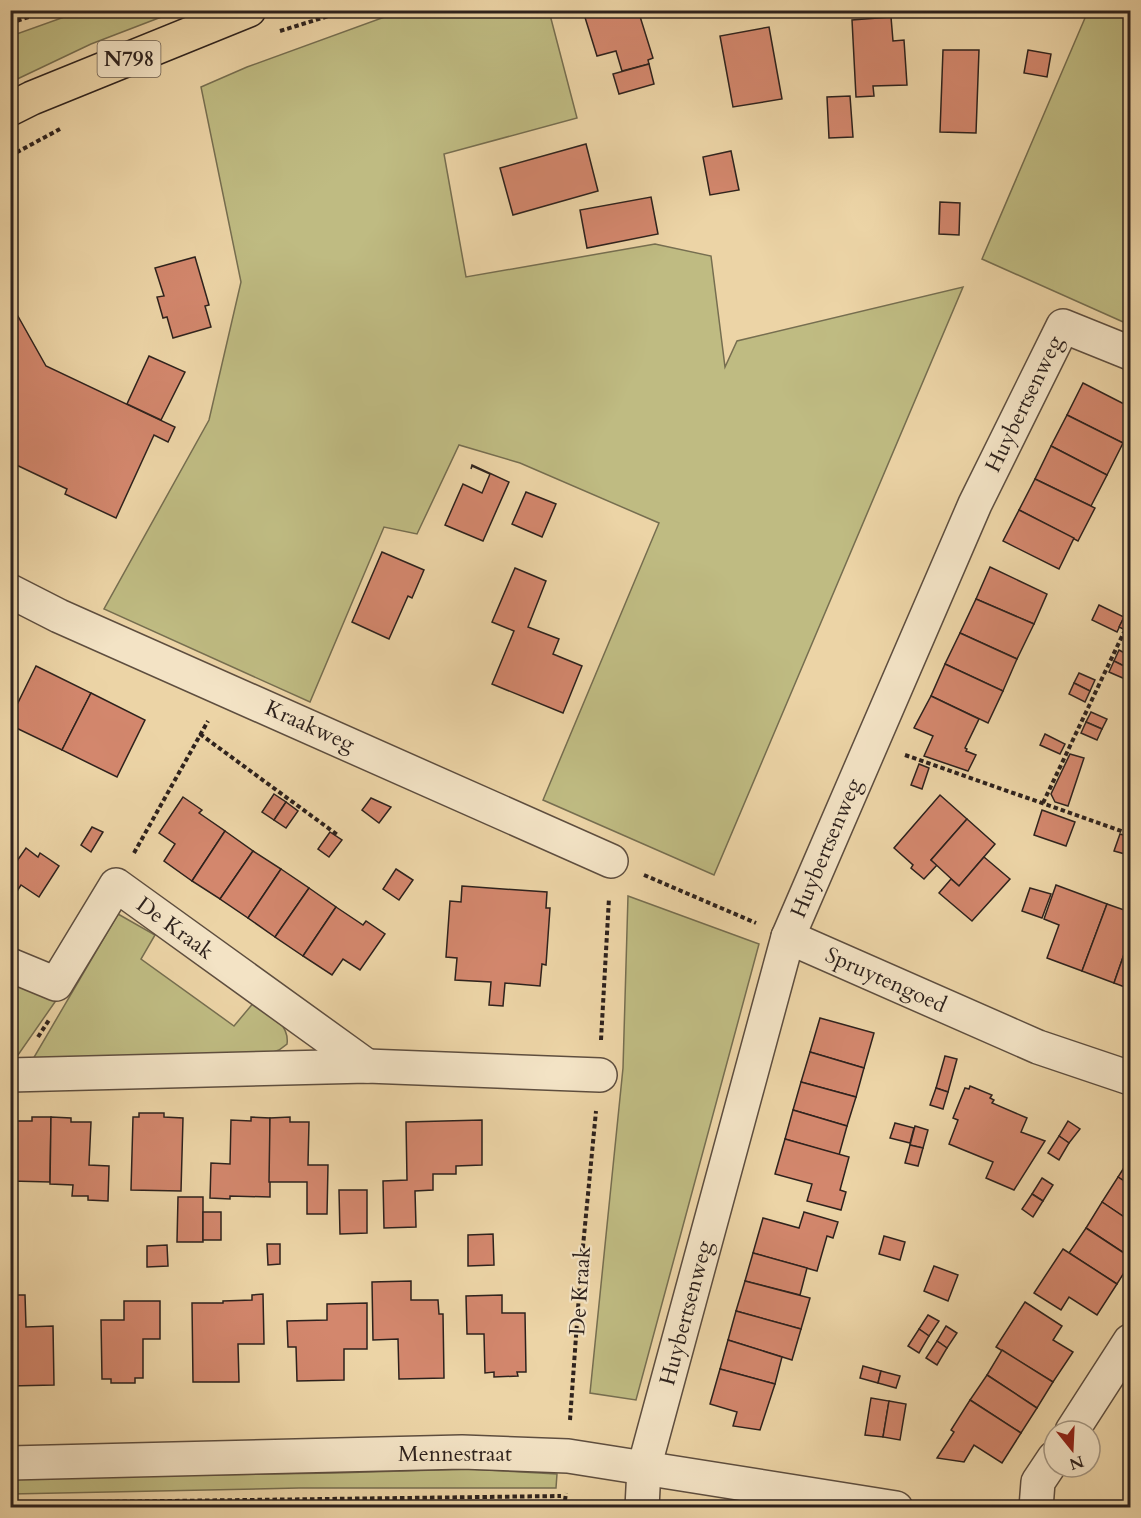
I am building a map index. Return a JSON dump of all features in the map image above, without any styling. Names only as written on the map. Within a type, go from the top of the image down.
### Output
[{"type":"main road","name":"N798","points":[[10,109],[249,10]]},
{"type":"street","name":"Huybertsenweg","points":[[642,1508],[644,1468],[788,937],[975,504],[1063,326],[1131,353]]},
{"type":"street","name":"Kraakweg","points":[[10,591],[59,616],[611,861]]},
{"type":"street","name":"De Kraak","points":[[56,984],[116,885],[367,1066]]},
{"type":"street","name":"Spruytengoed","points":[[788,937],[1038,1047],[1131,1078]]},
{"type":"street","points":[[10,965],[56,984]]},
{"type":"street","points":[[12,1075],[367,1066],[600,1075]]},
{"type":"street","points":[[1080,1419],[1131,1341]]},
{"type":"street","name":"Mennestraat","points":[[10,1463],[462,1452],[568,1455],[896,1508]]},
{"type":"street","points":[[1036,1508],[1038,1482],[1042,1476]]},
{"type":"path","points":[[10,23],[51,10]]},
{"type":"path","points":[[1043,803],[1124,632]]},
{"type":"path","points":[[116,885],[200,734],[228,690]]},
{"type":"path","points":[[200,734],[339,836]]},
{"type":"path","points":[[871,743],[1131,834]]},
{"type":"path","points":[[611,861],[788,937]]},
{"type":"path","name":"De Kraak","points":[[564,1508],[581,1267],[600,1075],[611,861]]},
{"type":"path","points":[[12,1075],[69,989],[56,984]]},
{"type":"path","points":[[10,1503],[576,1496]]},
{"type":"shaded area","points":[[81,11],[177,11],[91,44],[11,82],[11,36]]},
{"type":"shaded area","points":[[401,11],[549,11],[577,118],[444,154],[466,277],[655,244],[711,256],[725,367],[737,341],[963,287],[714,875],[543,800],[659,523],[520,463],[459,445],[417,534],[384,527],[310,702],[104,609],[209,420],[241,282],[201,87],[247,67]]},
{"type":"shaded area","points":[[1088,11],[1130,11],[1130,325],[982,259]]},
{"type":"shaded area","points":[[628,896],[759,944],[636,1400],[590,1393],[623,1068]]},
{"type":"shaded area","points":[[118,914],[155,935],[141,959],[234,1026],[255,1001],[282,1025],[287,1044],[270,1053],[33,1059]]},
{"type":"shaded area","points":[[10,982],[57,999],[18,1055],[11,1055]]},
{"type":"shaded area","points":[[470,1469],[557,1474],[556,1488],[299,1488],[11,1494],[10,1478],[335,1473]]},
{"type":"shaded area","points":[[554,1503],[554,1508],[146,1507]]},
{"type":"building","points":[[638,10],[653,58],[648,60],[649,64],[622,71],[616,51],[597,56],[583,11]]},
{"type":"building","points":[[891,17],[893,41],[904,40],[907,85],[873,86],[874,96],[856,97],[852,20]]},
{"type":"building","points":[[769,27],[782,99],[733,107],[720,36]]},
{"type":"building","points":[[943,50],[979,50],[976,133],[940,132]]},
{"type":"building","points":[[1028,50],[1051,54],[1047,77],[1024,73]]},
{"type":"building","points":[[649,64],[654,84],[619,94],[613,74]]},
{"type":"building","points":[[850,96],[853,137],[829,138],[827,97]]},
{"type":"building","points":[[586,144],[598,191],[513,215],[500,168]]},
{"type":"building","points":[[731,151],[739,190],[710,195],[703,157]]},
{"type":"building","points":[[651,197],[658,234],[587,248],[580,210]]},
{"type":"building","points":[[940,202],[960,203],[959,235],[939,234]]},
{"type":"building","points":[[195,257],[209,305],[205,306],[211,327],[173,338],[167,317],[163,318],[157,297],[164,296],[155,268]]},
{"type":"building","points":[[10,302],[46,366],[175,427],[168,442],[154,435],[116,518],[65,494],[67,489],[10,462]]},
{"type":"building","points":[[149,356],[185,372],[161,420],[127,404]]},
{"type":"building","points":[[1083,383],[1130,407],[1130,429],[1123,443],[1067,415]]},
{"type":"building","points":[[1067,415],[1123,443],[1107,475],[1051,446]]},
{"type":"building","points":[[1051,446],[1107,475],[1091,506],[1035,479]]},
{"type":"building","points":[[472,465],[509,482],[483,541],[445,525],[463,484],[482,493],[490,474],[472,466],[471,469]]},
{"type":"building","points":[[1035,479],[1095,508],[1078,541],[1019,510]]},
{"type":"building","points":[[526,492],[556,504],[542,537],[512,524]]},
{"type":"building","points":[[1019,510],[1074,538],[1059,569],[1003,541]]},
{"type":"building","points":[[382,552],[424,570],[412,598],[408,596],[389,639],[352,622]]},
{"type":"building","points":[[990,567],[1047,594],[1034,624],[976,599]]},
{"type":"building","points":[[515,568],[546,581],[528,627],[559,639],[553,654],[582,666],[563,713],[492,684],[514,631],[492,622]]},
{"type":"building","points":[[976,599],[1034,624],[1017,659],[960,633]]},
{"type":"building","points":[[1099,605],[1124,617],[1117,632],[1092,620]]},
{"type":"building","points":[[1130,609],[1129,632],[1119,627]]},
{"type":"building","points":[[960,633],[1017,659],[1003,691],[945,664]]},
{"type":"building","points":[[1119,650],[1130,656],[1130,669],[1114,661]]},
{"type":"building","points":[[1114,661],[1130,669],[1125,679],[1109,672]]},
{"type":"building","points":[[945,664],[1003,691],[988,723],[931,696]]},
{"type":"building","points":[[36,666],[91,693],[62,750],[10,725],[10,719]]},
{"type":"building","points":[[1079,673],[1095,680],[1090,691],[1074,683]]},
{"type":"building","points":[[1074,683],[1090,691],[1085,702],[1069,694]]},
{"type":"building","points":[[91,693],[145,720],[117,777],[62,750]]},
{"type":"building","points":[[931,696],[979,719],[965,748],[966,751],[976,755],[968,771],[924,756],[933,736],[914,728]]},
{"type":"building","points":[[1091,712],[1107,719],[1102,729],[1086,722]]},
{"type":"building","points":[[1086,722],[1102,729],[1097,740],[1081,733]]},
{"type":"building","points":[[1045,734],[1065,744],[1060,754],[1040,745]]},
{"type":"building","points":[[1070,754],[1084,758],[1068,806],[1055,802],[1051,794]]},
{"type":"building","points":[[919,764],[929,768],[922,789],[911,785]]},
{"type":"building","points":[[274,794],[286,802],[274,820],[262,812]]},
{"type":"building","points":[[940,795],[967,819],[931,860],[937,865],[924,879],[911,868],[913,865],[894,848]]},
{"type":"building","points":[[183,797],[202,810],[199,813],[225,831],[192,881],[164,861],[175,844],[159,833]]},
{"type":"building","points":[[371,798],[391,807],[379,823],[362,810]]},
{"type":"building","points":[[286,802],[298,811],[286,828],[274,820]]},
{"type":"building","points":[[1042,810],[1075,822],[1066,846],[1034,835]]},
{"type":"building","points":[[967,819],[995,844],[959,886],[931,860]]},
{"type":"building","points":[[92,827],[103,832],[91,852],[81,845]]},
{"type":"building","points":[[225,831],[253,851],[220,899],[192,881]]},
{"type":"building","points":[[330,832],[342,840],[329,857],[318,849]]},
{"type":"building","points":[[1120,834],[1130,837],[1125,854],[1114,851]]},
{"type":"building","points":[[26,848],[38,857],[40,853],[59,866],[39,897],[21,885],[10,902],[10,857],[17,861]]},
{"type":"building","points":[[253,851],[281,869],[248,918],[220,899]]},
{"type":"building","points":[[984,857],[1010,879],[972,921],[939,893],[951,879],[959,886]]},
{"type":"building","points":[[281,869],[309,888],[275,937],[248,918]]},
{"type":"building","points":[[396,869],[413,880],[399,900],[383,889]]},
{"type":"building","points":[[1056,885],[1107,904],[1082,971],[1047,958],[1059,925],[1044,919]]},
{"type":"building","points":[[462,886],[547,892],[546,908],[550,908],[546,965],[542,964],[540,986],[505,983],[503,1006],[489,1005],[491,982],[455,980],[457,958],[446,957],[450,901],[461,902]]},
{"type":"building","points":[[309,888],[336,907],[303,956],[275,937]]},
{"type":"building","points":[[1030,888],[1051,894],[1042,918],[1022,911]]},
{"type":"building","points":[[1107,904],[1130,912],[1130,937],[1114,983],[1082,971]]},
{"type":"building","points":[[336,907],[363,925],[366,921],[385,934],[360,970],[343,959],[332,975],[303,956]]},
{"type":"building","points":[[1130,937],[1130,989],[1114,983]]},
{"type":"building","points":[[820,1018],[874,1033],[864,1068],[810,1052]]},
{"type":"building","points":[[810,1052],[864,1068],[856,1097],[801,1082]]},
{"type":"building","points":[[945,1056],[957,1059],[948,1092],[936,1088]]},
{"type":"building","points":[[801,1082],[856,1097],[847,1126],[793,1110]]},
{"type":"building","points":[[970,1086],[992,1095],[990,1098],[994,1100],[992,1103],[1027,1118],[1021,1132],[1045,1141],[1014,1190],[986,1178],[993,1162],[949,1144],[958,1120],[953,1118],[965,1088],[969,1089]]},
{"type":"building","points":[[936,1088],[948,1092],[943,1109],[930,1105]]},
{"type":"building","points":[[793,1110],[847,1126],[839,1155],[785,1139]]},
{"type":"building","points":[[139,1113],[164,1113],[164,1117],[183,1118],[181,1191],[131,1190],[133,1117],[139,1117]]},
{"type":"building","points":[[32,1117],[51,1117],[50,1182],[11,1181],[10,1198],[12,1121],[32,1121]]},
{"type":"building","points":[[51,1117],[71,1118],[71,1122],[91,1122],[89,1165],[109,1166],[108,1201],[88,1200],[88,1196],[72,1196],[73,1185],[50,1184]]},
{"type":"building","points":[[251,1117],[270,1118],[270,1197],[210,1198],[211,1163],[230,1164],[231,1120],[251,1121]]},
{"type":"building","points":[[290,1117],[290,1122],[309,1122],[308,1165],[328,1165],[327,1214],[307,1214],[307,1182],[269,1182],[270,1118]]},
{"type":"building","points":[[482,1120],[482,1165],[456,1166],[456,1174],[433,1174],[433,1190],[415,1191],[416,1227],[384,1228],[383,1181],[407,1180],[406,1122]]},
{"type":"building","points":[[1068,1121],[1080,1129],[1069,1143],[1059,1136]]},
{"type":"building","points":[[895,1123],[914,1128],[910,1143],[890,1138]]},
{"type":"building","points":[[915,1126],[928,1130],[923,1148],[910,1145]]},
{"type":"building","points":[[1059,1136],[1069,1143],[1059,1160],[1048,1153]]},
{"type":"building","points":[[785,1139],[849,1157],[840,1190],[846,1192],[841,1210],[807,1201],[812,1184],[775,1174]]},
{"type":"building","points":[[910,1145],[923,1148],[918,1166],[905,1163]]},
{"type":"building","points":[[1130,1158],[1130,1185],[1118,1177]]},
{"type":"building","points":[[1118,1177],[1130,1185],[1130,1221],[1102,1202]]},
{"type":"building","points":[[1042,1178],[1053,1185],[1043,1201],[1032,1194]]},
{"type":"building","points":[[339,1190],[367,1190],[367,1233],[340,1234]]},
{"type":"building","points":[[1032,1194],[1043,1201],[1033,1217],[1022,1209]]},
{"type":"building","points":[[178,1197],[203,1197],[203,1242],[177,1242]]},
{"type":"building","points":[[1102,1202],[1130,1221],[1130,1257],[1086,1228]]},
{"type":"building","points":[[203,1212],[221,1212],[221,1240],[203,1240]]},
{"type":"building","points":[[804,1212],[838,1222],[833,1238],[827,1236],[817,1271],[753,1253],[763,1218],[799,1228]]},
{"type":"building","points":[[1086,1228],[1130,1257],[1130,1263],[1117,1284],[1069,1253]]},
{"type":"building","points":[[493,1234],[494,1265],[468,1266],[468,1235]]},
{"type":"building","points":[[884,1236],[905,1242],[900,1260],[879,1254]]},
{"type":"building","points":[[267,1244],[280,1244],[280,1264],[268,1265]]},
{"type":"building","points":[[167,1245],[168,1266],[147,1267],[147,1246]]},
{"type":"building","points":[[1063,1249],[1117,1284],[1097,1315],[1069,1297],[1061,1310],[1034,1293]]},
{"type":"building","points":[[753,1253],[807,1268],[800,1295],[745,1281]]},
{"type":"building","points":[[934,1266],[958,1275],[948,1301],[924,1291]]},
{"type":"building","points":[[411,1281],[411,1300],[438,1300],[439,1314],[443,1314],[444,1378],[399,1379],[398,1339],[373,1340],[372,1282]]},
{"type":"building","points":[[745,1281],[810,1298],[801,1329],[736,1311]]},
{"type":"building","points":[[263,1294],[264,1344],[238,1344],[239,1382],[193,1382],[192,1303],[252,1300],[252,1295]]},
{"type":"building","points":[[10,1295],[25,1295],[26,1327],[53,1326],[54,1385],[10,1386]]},
{"type":"building","points":[[502,1295],[502,1313],[525,1313],[526,1372],[517,1372],[518,1376],[494,1377],[494,1372],[485,1373],[484,1334],[467,1334],[466,1296]]},
{"type":"building","points":[[124,1301],[160,1301],[160,1339],[143,1339],[143,1378],[135,1378],[135,1383],[111,1383],[111,1379],[102,1379],[101,1320],[124,1320]]},
{"type":"building","points":[[1025,1302],[1062,1326],[1053,1340],[1073,1352],[1053,1382],[996,1347]]},
{"type":"building","points":[[367,1303],[367,1349],[344,1349],[344,1380],[297,1381],[296,1347],[288,1347],[287,1321],[327,1320],[327,1304]]},
{"type":"building","points":[[736,1311],[801,1329],[792,1360],[728,1340]]},
{"type":"building","points":[[928,1315],[939,1321],[929,1336],[919,1329]]},
{"type":"building","points":[[946,1326],[957,1333],[947,1348],[937,1341]]},
{"type":"building","points":[[919,1329],[929,1336],[919,1353],[908,1346]]},
{"type":"building","points":[[728,1340],[782,1357],[775,1384],[720,1369]]},
{"type":"building","points":[[937,1341],[947,1348],[937,1365],[926,1358]]},
{"type":"building","points":[[1002,1350],[1053,1382],[1037,1408],[987,1375]]},
{"type":"building","points":[[863,1366],[881,1371],[878,1383],[860,1378]]},
{"type":"building","points":[[720,1369],[775,1384],[760,1430],[733,1426],[737,1412],[710,1404]]},
{"type":"building","points":[[881,1371],[900,1376],[896,1388],[878,1383]]},
{"type":"building","points":[[987,1375],[1037,1408],[1021,1433],[970,1400]]},
{"type":"building","points":[[871,1398],[889,1401],[883,1437],[865,1435]]},
{"type":"building","points":[[970,1400],[1021,1433],[1002,1463],[974,1445],[964,1462],[937,1458],[954,1432],[951,1430]]},
{"type":"building","points":[[889,1401],[906,1404],[900,1440],[883,1437]]}]
